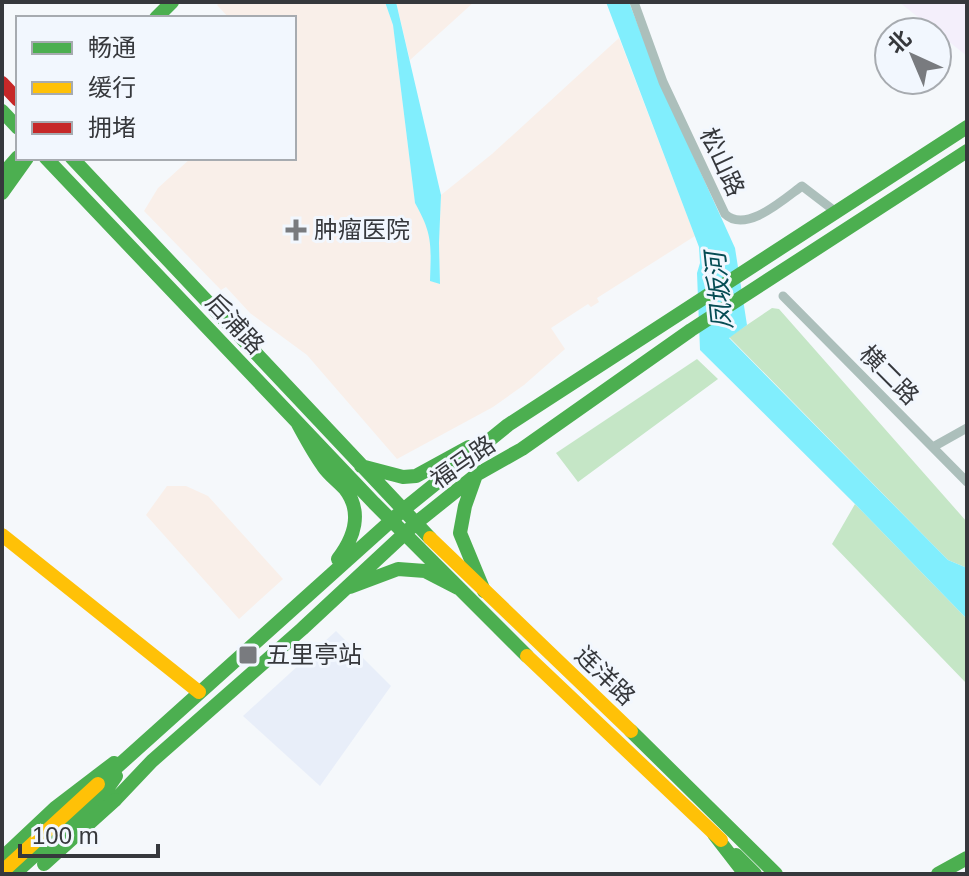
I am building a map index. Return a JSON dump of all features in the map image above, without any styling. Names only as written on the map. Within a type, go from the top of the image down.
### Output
[{"type":"main road","points":[[2,83],[16,98]]},
{"type":"main road","points":[[2,111],[16,126]]},
{"type":"main road","name":"福马路","points":[[2,872],[391,520],[508,425],[967,127]]},
{"type":"main road","name":"福马路","points":[[34,874],[115,800],[152,761],[410,529],[476,475],[522,449],[691,330],[967,151]]},
{"type":"main road","points":[[2,175],[16,159]]},
{"type":"main road","points":[[2,193],[26,160]]},
{"type":"main road","name":"后浦路","points":[[48,160],[391,520]]},
{"type":"main road","name":"后浦路","points":[[74,160],[403,510]]},
{"type":"main road","points":[[297,422],[322,466],[348,493],[355,519],[350,544],[313,590]]},
{"type":"main road","points":[[361,466],[403,477],[416,476],[508,425]]},
{"type":"main road","points":[[476,475],[460,533],[484,591]]},
{"type":"main road","name":"连洋路","points":[[403,510],[410,529],[458,588],[755,874]]},
{"type":"main road","name":"连洋路","points":[[391,520],[410,529],[484,591],[776,874]]},
{"type":"main road","points":[[2,535],[199,692]]},
{"type":"main road","points":[[342,590],[398,569],[425,571],[458,588]]},
{"type":"main road","name":"福马路","points":[[14,874],[105,792],[138,747]]},
{"type":"main road","points":[[2,855],[81,787],[138,747]]},
{"type":"main road","points":[[43,874],[113,811],[152,761]]},
{"type":"main road","points":[[714,834],[745,874]]},
{"type":"main road","points":[[938,874],[967,859]]},
{"type":"main road","points":[[947,874],[967,859]]},
{"type":"street","name":"松山路","points":[[634,2],[663,82],[728,218],[739,221],[753,218],[802,186],[836,212]]},
{"type":"street","name":"横二路","points":[[783,296],[967,482]]},
{"type":"street","points":[[933,447],[967,428]]},
{"type":"shaded area","name":"肿瘤医院","points":[[220,2],[385,2],[393,25],[415,203],[427,224],[431,241],[430,281],[440,283],[441,195],[492,154],[619,38],[695,236],[597,298],[599,302],[591,307],[588,304],[551,328],[565,349],[524,385],[493,407],[397,459],[307,355],[250,313],[226,287],[221,290],[144,211],[158,188],[189,160],[296,160],[296,16],[227,16],[217,5]]},
{"type":"shaded area","points":[[396,2],[474,2],[410,60]]},
{"type":"shaded area","points":[[899,2],[967,2],[967,56],[953,45],[953,16],[917,16]]},
{"type":"shaded area","points":[[167,486],[186,486],[208,496],[283,579],[239,619],[146,515]]},
{"type":"shaded area","points":[[336,631],[391,686],[320,786],[243,716]]},
{"type":"green space","points":[[772,308],[779,309],[967,522],[967,568],[948,560],[729,337]]},
{"type":"green space","points":[[697,359],[718,379],[578,482],[556,453]]},
{"type":"green space","points":[[855,504],[967,619],[967,684],[832,544]]},
{"type":"water","points":[[385,2],[396,2],[441,195],[440,284],[430,281],[430,240],[415,203],[393,25]]},
{"type":"water","name":"凤坂河","points":[[606,2],[629,2],[662,87],[735,248],[747,325],[729,338],[948,560],[967,568],[967,619],[700,350],[699,247]]},
{"type":"traffic: fast","points":[[158,16],[172,2]]},
{"type":"traffic: fast","points":[[2,111],[16,126]]},
{"type":"traffic: fast","points":[[98,784],[403,510],[508,425],[967,127]]},
{"type":"traffic: fast","points":[[115,800],[152,761],[416,523],[476,475],[522,449],[691,330],[967,151]]},
{"type":"traffic: fast","points":[[2,175],[16,159]]},
{"type":"traffic: fast","points":[[2,193],[26,160]]},
{"type":"traffic: fast","points":[[48,160],[374,503],[527,656]]},
{"type":"traffic: fast","points":[[74,160],[430,538]]},
{"type":"traffic: fast","points":[[297,422],[319,461],[345,489],[354,507],[352,534],[338,559]]},
{"type":"traffic: fast","points":[[361,466],[403,477],[416,476],[469,447]]},
{"type":"traffic: fast","points":[[476,475],[460,533],[484,591]]},
{"type":"traffic: fast","points":[[350,587],[398,569],[425,571],[458,588]]},
{"type":"traffic: fast","points":[[631,731],[776,874]]},
{"type":"traffic: fast","points":[[2,858],[55,808],[114,763]]},
{"type":"traffic: fast","points":[[14,874],[105,792],[116,776]]},
{"type":"traffic: fast","points":[[44,864],[115,800]]},
{"type":"traffic: fast","points":[[714,834],[745,874]]},
{"type":"traffic: fast","points":[[736,855],[755,874]]},
{"type":"traffic: fast","points":[[938,874],[967,858]]},
{"type":"traffic: slow","points":[[2,535],[199,692]]},
{"type":"traffic: slow","points":[[430,538],[631,731]]},
{"type":"traffic: slow","points":[[527,656],[721,840]]},
{"type":"traffic: slow","points":[[2,872],[98,784]]},
{"type":"traffic: jam","points":[[2,83],[16,98]]},
{"type":"place","name":"肿瘤医院","points":[[296,230]]},
{"type":"place","name":"五里亭站","points":[[248,655]]}]
